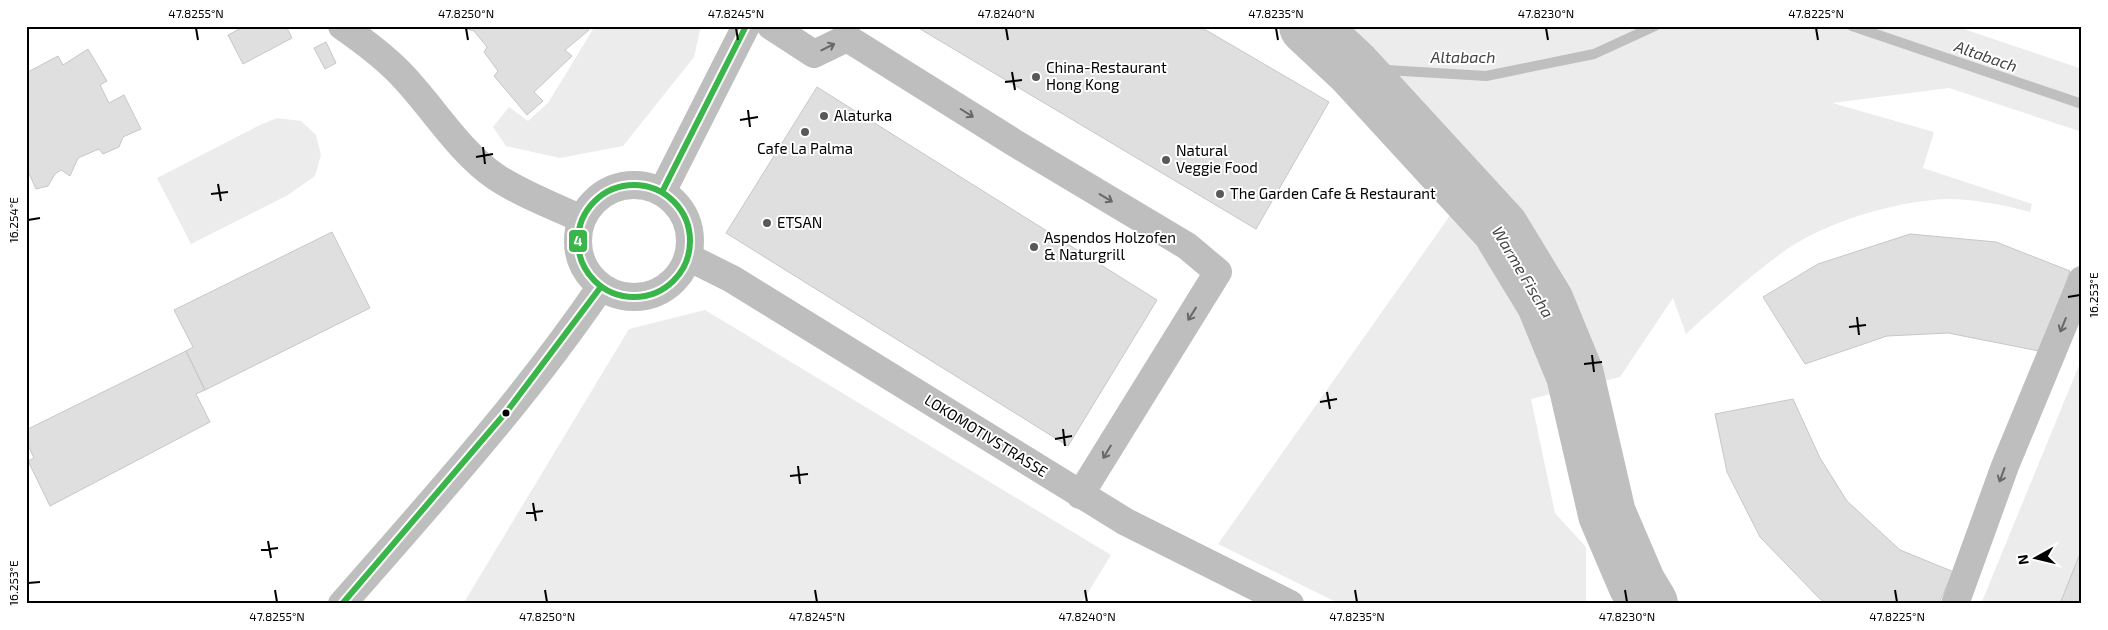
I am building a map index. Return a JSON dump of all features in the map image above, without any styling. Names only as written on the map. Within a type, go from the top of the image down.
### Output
[{"type":"street","points":[[342,26],[376,50],[399,72],[460,144],[496,176],[582,219]]},
{"type":"street","points":[[662,192],[746,26]]},
{"type":"street","points":[[771,26],[814,54],[847,38],[1013,142],[1187,246],[1218,272],[1080,495]]},
{"type":"street","points":[[626,185],[649,187],[662,192],[676,203],[686,220],[691,241],[688,257],[680,274],[658,292],[638,298],[617,296],[600,288],[587,273],[580,258],[577,239],[582,219],[593,202],[607,191],[626,185]]},
{"type":"street","name":"LOKOMOTIVSTRASSE","points":[[688,257],[732,278],[1126,522],[1290,604]]},
{"type":"street","points":[[1955,604],[2005,466],[2082,280]]},
{"type":"street","points":[[342,604],[505,417],[576,324],[600,288]]},
{"type":"shaded area","points":[[595,26],[701,26],[694,57],[623,146],[560,158],[506,146],[493,127],[509,107],[528,121],[548,103]]},
{"type":"shaded area","points":[[1284,26],[1955,26],[2082,69],[2082,132],[1949,88],[1832,103],[1934,132],[1923,168],[2032,204],[2030,212],[1989,203],[1947,199],[1904,204],[1882,209],[1837,224],[1796,243],[1779,255],[1743,283],[1686,334],[1673,298],[1620,377],[1531,399],[1555,513],[1586,547],[1586,604],[1340,604],[1218,544],[1456,207]]},
{"type":"shaded area","points":[[277,118],[301,121],[316,135],[321,155],[315,176],[288,195],[191,244],[157,178]]},
{"type":"shaded area","points":[[705,310],[1111,555],[1081,604],[463,604],[629,329]]},
{"type":"shaded area","points":[[2082,358],[2082,604],[1981,604]]},
{"type":"building","points":[[245,26],[286,26],[292,38],[243,64],[228,35]]},
{"type":"building","points":[[467,26],[586,26],[589,30],[565,50],[572,56],[534,92],[543,101],[527,115],[494,76],[498,71],[484,52],[487,47],[474,31],[467,29]]},
{"type":"building","points":[[915,26],[1199,26],[1329,102],[1256,229]]},
{"type":"building","points":[[326,42],[336,63],[325,69],[314,48]]},
{"type":"building","points":[[88,49],[107,81],[100,85],[109,103],[124,95],[141,129],[123,137],[119,147],[103,154],[99,149],[78,158],[70,176],[61,170],[55,174],[48,186],[36,189],[26,167],[26,73],[58,56],[63,65]]},
{"type":"building","points":[[817,87],[1157,300],[1068,446],[726,233]]},
{"type":"building","points":[[332,232],[370,308],[205,390],[186,351],[193,347],[174,310]]},
{"type":"building","points":[[1910,234],[1996,242],[2070,271],[2044,352],[1948,333],[1887,336],[1805,364],[1763,297],[1818,264]]},
{"type":"building","points":[[186,351],[205,390],[196,394],[210,422],[50,506],[28,461],[34,458],[26,441],[26,430]]},
{"type":"building","points":[[1793,399],[1820,458],[1847,501],[1900,550],[1954,572],[1938,604],[1828,604],[1820,599],[1760,537],[1727,472],[1715,414]]},
{"type":"building","points":[[2082,549],[2082,604],[2060,604],[2065,591]]},
{"type":"waterway","name":"Warme Fischa","points":[[1308,26],[1353,68],[1500,228],[1545,302],[1575,375],[1607,514],[1637,584],[1649,604]]},
{"type":"waterway","name":"Altabach","points":[[1353,68],[1486,76],[1594,54],[1655,26]]},
{"type":"waterway","name":"Altabach","points":[[1852,26],[2082,104]]},
{"type":"waterway","points":[[1632,604],[1637,584]]},
{"type":"transit line","name":"4","points":[[662,192],[746,26]]},
{"type":"transit line","name":"4","points":[[634,185],[655,189],[674,201],[686,220],[690,241],[686,262],[674,281],[655,293],[634,297],[613,293],[594,281],[582,262],[578,241],[582,220],[594,201],[613,189],[634,185]]},
{"type":"transit line","name":"4","points":[[342,604],[508,410],[600,288]]},
{"type":"place","name":"China-Restaurant Hong Kong","points":[[1036,77]]},
{"type":"place","name":"Alaturka","points":[[824,116]]},
{"type":"place","name":"Cafe La Palma","points":[[805,132]]},
{"type":"place","name":"Natural Veggie Food","points":[[1166,160]]},
{"type":"place","name":"The Garden Cafe & Restaurant","points":[[1220,194]]},
{"type":"place","name":"ETSAN","points":[[767,223]]},
{"type":"place","name":"Aspendos Holzofen & Naturgrill","points":[[1034,247]]}]
